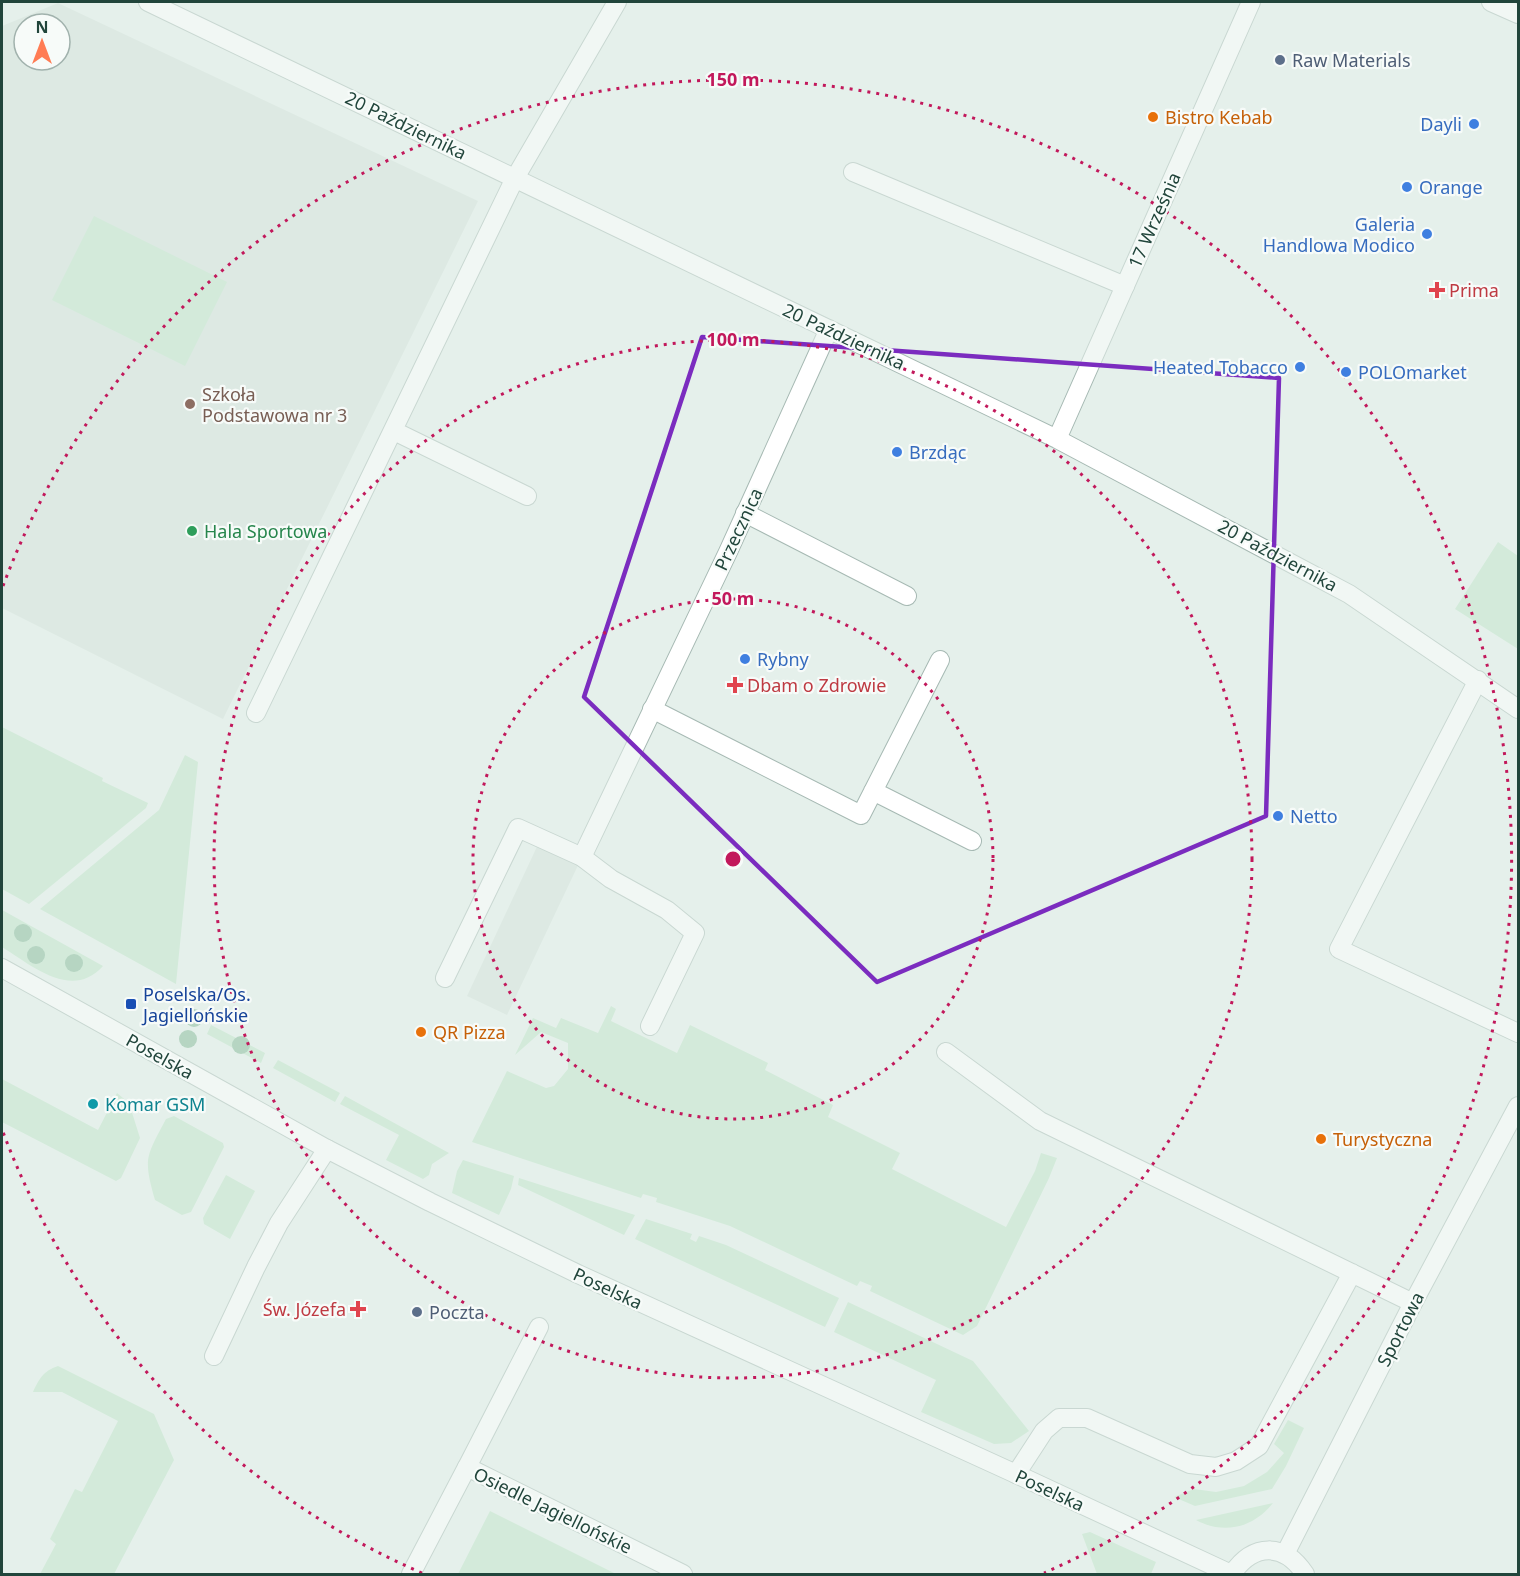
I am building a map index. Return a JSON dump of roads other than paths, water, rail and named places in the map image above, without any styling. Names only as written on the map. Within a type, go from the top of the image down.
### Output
[{"type":"street","name":"20 Października","points":[[148,2],[1057,439],[1349,594],[1478,680],[1518,710]]},
{"type":"street","points":[[256,713],[515,178],[617,2]]},
{"type":"street","name":"17 Września","points":[[1057,439],[1251,2]]},
{"type":"street","points":[[1491,2],[1518,14]]},
{"type":"street","points":[[853,171],[1125,286]]},
{"type":"street","name":"Przecznica","points":[[582,857],[830,329]]},
{"type":"street","points":[[394,431],[527,495]]},
{"type":"street","points":[[745,513],[907,596]]},
{"type":"street","points":[[652,709],[861,815],[940,660]]},
{"type":"street","points":[[1478,680],[1340,950],[1518,1033]]},
{"type":"street","points":[[873,791],[972,841]]},
{"type":"street","points":[[445,978],[518,828],[582,857],[611,879],[667,910],[695,933],[650,1026]]},
{"type":"street","name":"Poselska","points":[[2,968],[327,1149],[430,1202],[578,1274],[1231,1575]]},
{"type":"street","points":[[946,1052],[1040,1121],[1413,1303]]},
{"type":"street","name":"Sportowa","points":[[1285,1554],[1413,1303],[1518,1106]]},
{"type":"street","points":[[214,1356],[279,1223],[327,1149]]},
{"type":"street","points":[[1016,1474],[1044,1431],[1059,1418],[1087,1418],[1190,1464],[1216,1467],[1236,1461],[1259,1446],[1352,1273]]},
{"type":"street","points":[[467,1467],[539,1327]]},
{"type":"street","name":"Osiedle Jagiellońskie","points":[[411,1575],[467,1467],[683,1575]]},
{"type":"street","points":[[1231,1575],[1240,1562],[1254,1553],[1270,1550],[1285,1554],[1297,1562],[1305,1575]]},
{"type":"place","name":"Raw Materials","points":[[1280,60]]},
{"type":"place","name":"Bistro Kebab","points":[[1153,117]]},
{"type":"place","name":"Dayli","points":[[1474,124]]},
{"type":"place","name":"Orange","points":[[1407,187]]},
{"type":"place","name":"Galeria Handlowa Modico","points":[[1427,234]]},
{"type":"place","name":"Prima","points":[[1437,290]]},
{"type":"place","name":"Heated Tobacco","points":[[1300,367]]},
{"type":"place","name":"POLOmarket","points":[[1346,372]]},
{"type":"place","name":"Szkoła Podstawowa nr 3","points":[[190,404]]},
{"type":"place","name":"Brzdąc","points":[[897,452]]},
{"type":"place","name":"Hala Sportowa","points":[[192,531]]},
{"type":"place","name":"Rybny","points":[[745,659]]},
{"type":"place","name":"Dbam o Zdrowie","points":[[735,685]]},
{"type":"place","name":"Netto","points":[[1278,816]]},
{"type":"place","name":"Poselska/Os. Jagiellońskie","points":[[131,1004]]},
{"type":"place","name":"QR Pizza","points":[[421,1032]]},
{"type":"place","name":"Komar GSM","points":[[93,1104]]},
{"type":"place","name":"Turystyczna","points":[[1321,1139]]},
{"type":"place","name":"Św. Józefa","points":[[358,1309]]},
{"type":"place","name":"Poczta","points":[[417,1312]]}]
